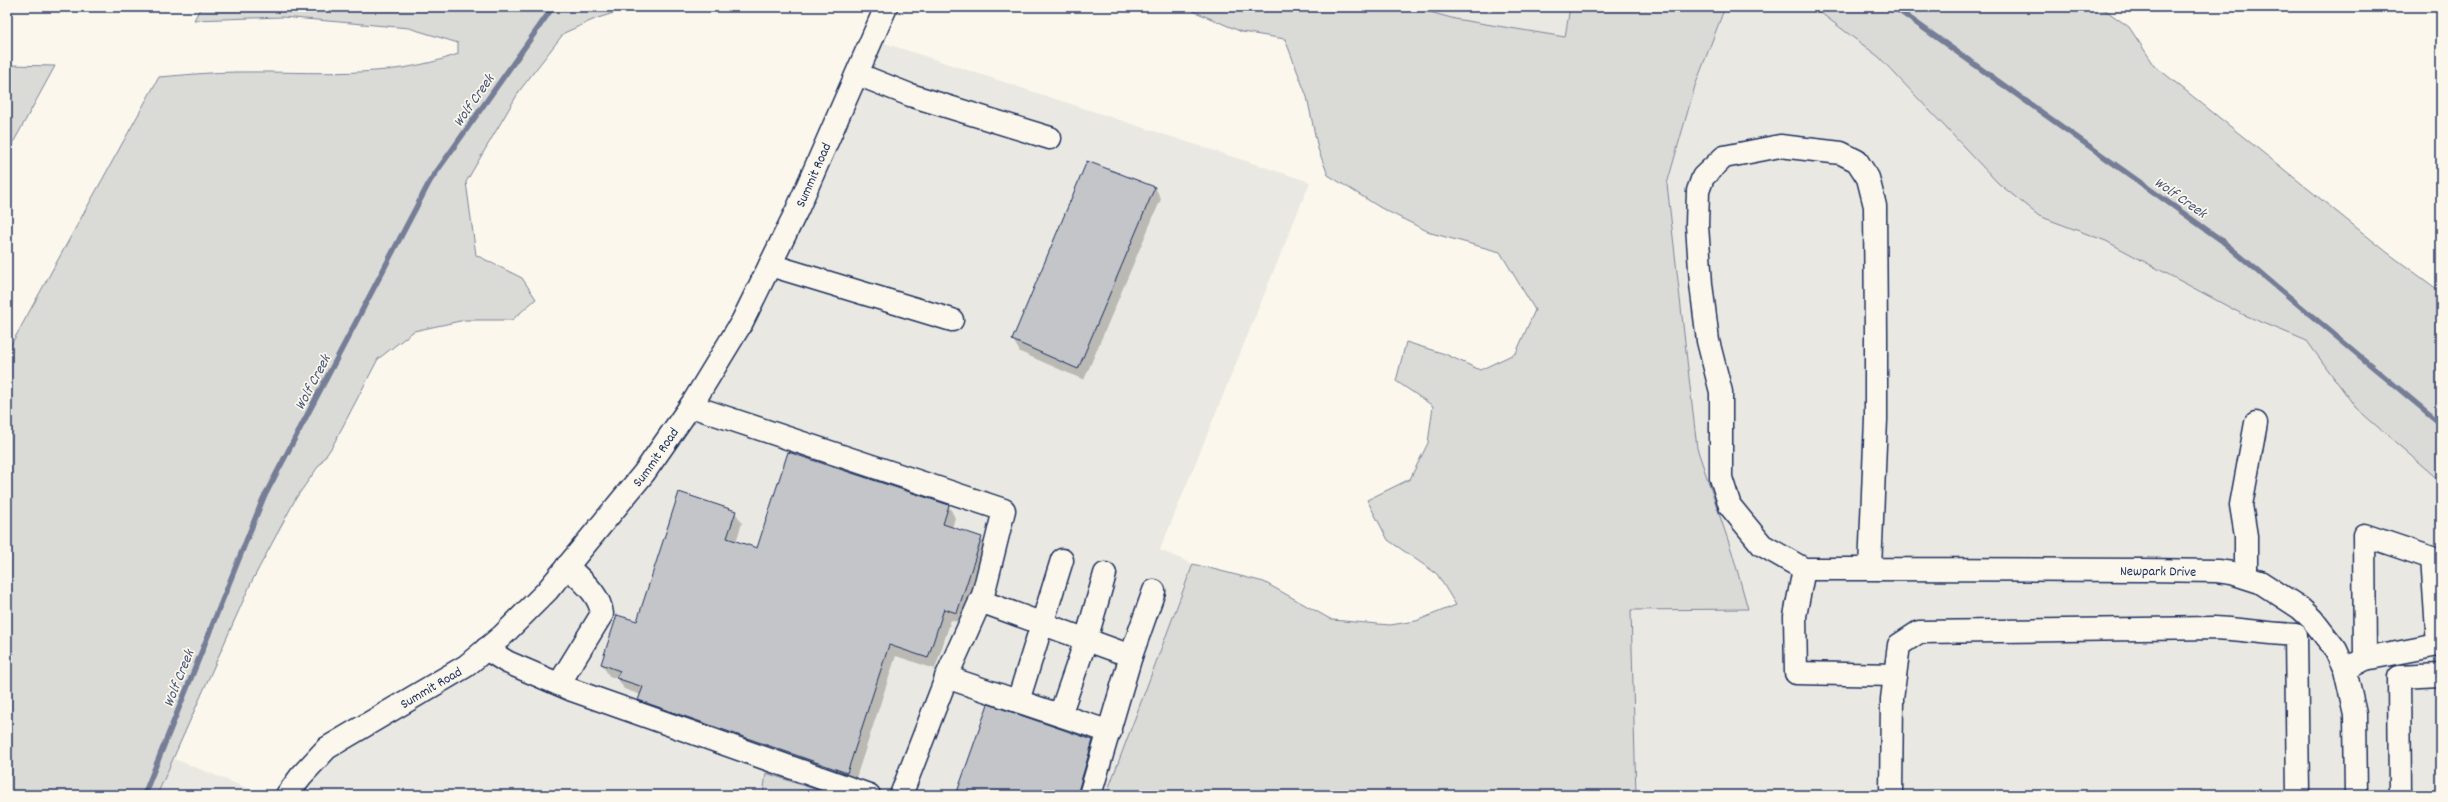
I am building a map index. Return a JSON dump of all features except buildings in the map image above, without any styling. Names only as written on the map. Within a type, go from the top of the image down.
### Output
[{"type":"street","name":"Summit Road","points":[[287,795],[301,776],[326,748],[428,690],[466,666],[525,614],[604,524],[644,473],[691,406],[742,322],[797,210],[886,7]]},
{"type":"street","points":[[857,74],[910,94],[1050,138]]},
{"type":"street","points":[[1870,569],[1876,419],[1875,206],[1868,178],[1857,161],[1841,153],[1780,146],[1724,157],[1703,177],[1698,191],[1697,225],[1708,341],[1721,392],[1721,478],[1730,506],[1762,545],[1804,569],[1795,616],[1796,673],[1895,675]]},
{"type":"street","points":[[770,265],[952,320]]},
{"type":"street","points":[[691,406],[1004,510],[980,601],[946,677],[901,795]]},
{"type":"street","points":[[2246,577],[2246,536],[2241,506],[2256,423]]},
{"type":"street","points":[[2345,670],[2365,659],[2439,645],[2432,558],[2364,535],[2365,659]]},
{"type":"street","points":[[1018,701],[1062,560]]},
{"type":"street","points":[[559,684],[602,614],[601,605],[587,585],[567,566]]},
{"type":"street","name":"Newpark Drive","points":[[1804,569],[2217,571],[2246,577],[2273,589],[2300,608],[2318,626],[2336,650],[2345,670],[2355,714],[2356,795]]},
{"type":"street","points":[[1060,716],[1086,640],[1105,574]]},
{"type":"street","points":[[1090,795],[1110,732],[1130,656],[1154,591]]},
{"type":"street","points":[[980,601],[1130,656]]},
{"type":"street","points":[[1891,795],[1892,698],[1899,645],[1919,632],[2215,628],[2245,629],[2264,634],[2296,635],[2318,626]]},
{"type":"street","points":[[2296,635],[2298,795]]},
{"type":"street","points":[[486,649],[507,662],[559,684],[869,795]]},
{"type":"street","points":[[2400,795],[2399,677],[2441,675]]},
{"type":"street","points":[[946,677],[1110,732]]},
{"type":"shaded area","points":[[201,7],[632,7],[595,19],[564,33],[520,90],[466,182],[476,255],[522,278],[536,299],[512,320],[465,320],[414,331],[378,359],[332,447],[296,498],[251,583],[157,795],[7,795],[7,352],[159,77],[228,72],[322,73],[377,71],[404,68],[458,54],[458,43],[409,28],[282,17],[194,20]]},
{"type":"shaded area","points":[[1193,7],[1412,7],[1455,19],[1565,37],[1570,7],[1725,7],[1695,86],[1667,184],[1697,448],[1732,552],[1748,609],[1631,610],[1636,795],[1106,795],[1193,564],[1264,582],[1332,620],[1390,625],[1416,621],[1456,605],[1437,574],[1388,540],[1367,500],[1410,479],[1428,443],[1433,406],[1396,381],[1406,342],[1445,354],[1480,370],[1516,353],[1535,310],[1500,252],[1431,233],[1381,208],[1328,175],[1318,149],[1307,97],[1285,39],[1242,32],[1193,11]]},
{"type":"shaded area","points":[[1412,7],[1570,7],[1565,37],[1455,19]]},
{"type":"shaded area","points":[[1725,7],[1894,7],[2441,424],[2441,795],[1636,795],[1631,610],[1748,609],[1732,552],[1697,448],[1667,184],[1695,86]]},
{"type":"shaded area","points":[[1813,7],[2101,7],[2129,27],[2155,66],[2388,253],[2441,292],[2441,482],[2356,408],[2307,341],[2242,314],[2106,241],[2039,216],[1998,183],[1879,57]]},
{"type":"shaded area","points":[[872,39],[1310,182],[1160,550],[1193,564],[1106,795],[832,795],[766,774],[763,795],[287,795],[301,776],[502,636],[694,401]]},
{"type":"shaded area","points":[[7,65],[55,66],[7,154]]},
{"type":"shaded area","points":[[172,758],[264,795],[157,795]]},
{"type":"shaded area","points":[[766,773],[832,795],[763,795]]},
{"type":"waterway","name":"Wolf Creek","points":[[144,795],[263,499],[430,181],[553,7]]},
{"type":"waterway","name":"Wolf Creek","points":[[1894,7],[2221,240],[2441,424]]}]
